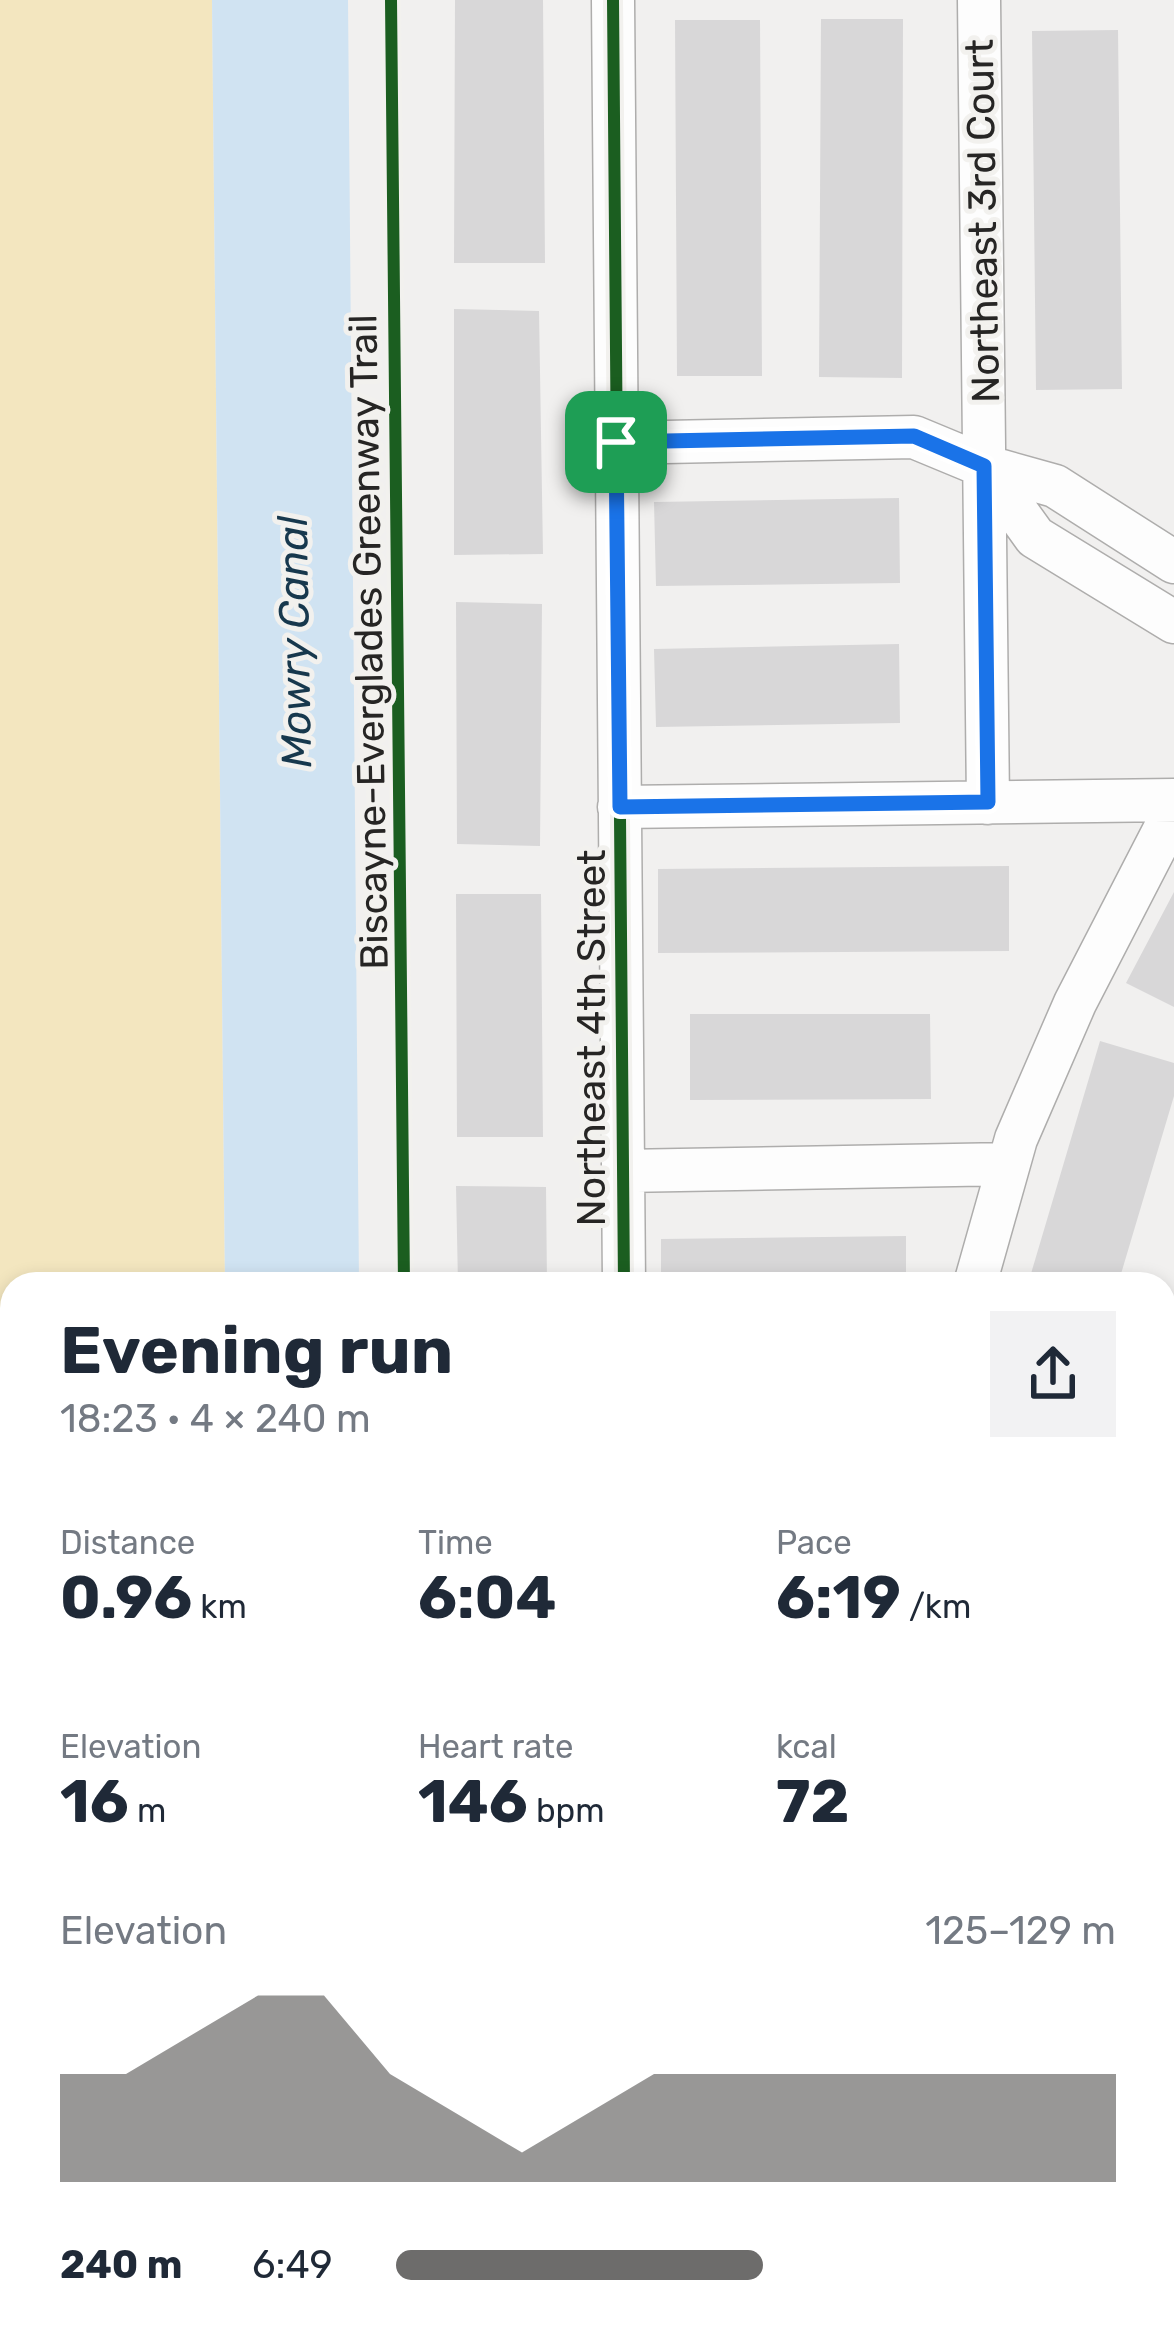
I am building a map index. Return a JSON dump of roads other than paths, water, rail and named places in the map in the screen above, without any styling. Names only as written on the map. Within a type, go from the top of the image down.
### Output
[{"type":"street","name":"Northeast 4th Street","points":[[613,0],[624,1272]]},
{"type":"street","name":"Northeast 3rd Court","points":[[979,0],[988,802]]},
{"type":"street","points":[[616,442],[914,436],[984,466],[1055,485],[1174,562]]},
{"type":"street","points":[[984,466],[1035,538],[1174,622]]},
{"type":"street","points":[[620,807],[1174,800]]},
{"type":"street","points":[[978,1272],[1009,1164],[1075,1003],[1174,811]]},
{"type":"street","points":[[623,1171],[1009,1164]]},
{"type":"water","name":"Mowry Canal","points":[[212,0],[348,0],[359,1272],[225,1272]]}]
